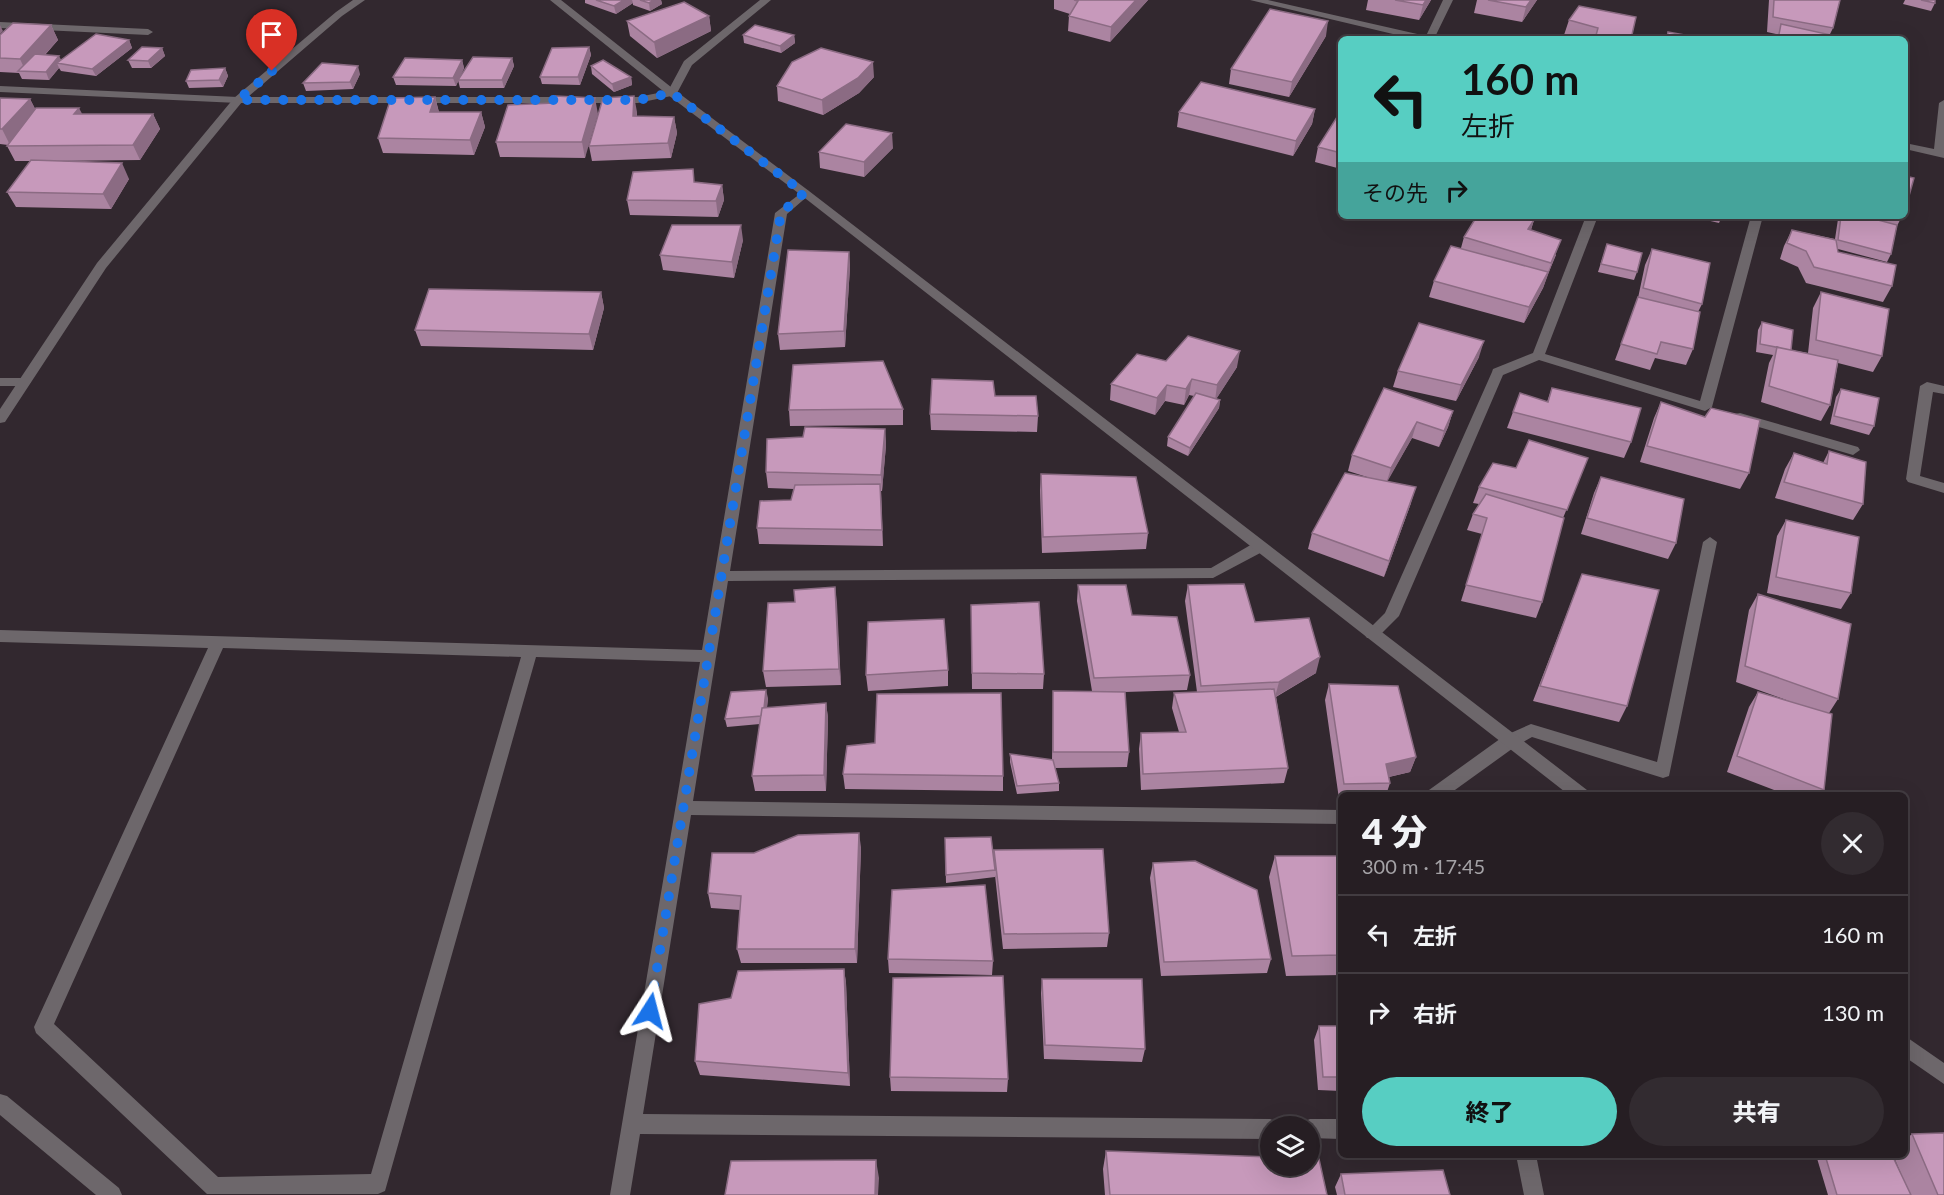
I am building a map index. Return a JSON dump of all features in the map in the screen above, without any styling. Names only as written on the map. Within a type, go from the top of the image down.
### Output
[{"type":"street","points":[[0,419],[101,266],[238,100],[360,0]]},
{"type":"street","points":[[555,0],[672,93],[1577,792]]},
{"type":"street","points":[[672,93],[688,63],[765,0]]},
{"type":"street","points":[[1255,0],[1415,36]]},
{"type":"street","points":[[1430,36],[1448,0]]},
{"type":"street","points":[[0,25],[148,33]]},
{"type":"street","points":[[0,89],[238,100],[638,100],[672,93]]},
{"type":"street","points":[[1908,147],[1941,154],[1944,103]]},
{"type":"street","points":[[620,1195],[781,213],[804,193]]},
{"type":"street","points":[[1538,356],[1591,219]]},
{"type":"street","points":[[1717,410],[1756,219]]},
{"type":"street","points":[[1372,634],[1391,616],[1498,372],[1538,356],[1853,450]]},
{"type":"street","points":[[0,382],[24,382]]},
{"type":"street","points":[[1944,390],[1927,386],[1914,479],[1944,488]]},
{"type":"street","points":[[1439,792],[1510,741],[1531,730],[1663,771],[1710,542]]},
{"type":"street","points":[[723,576],[1213,573],[1259,547]]},
{"type":"street","points":[[0,636],[709,656]]},
{"type":"street","points":[[218,643],[43,1027],[214,1187],[378,1184],[530,651]]},
{"type":"street","points":[[682,808],[1338,817]]},
{"type":"street","points":[[1908,1047],[1944,1075]]},
{"type":"street","points":[[0,1103],[112,1195]]},
{"type":"street","points":[[632,1124],[1260,1129]]},
{"type":"street","points":[[1320,1129],[1338,1130]]},
{"type":"street","points":[[1527,1158],[1534,1195]]},
{"type":"building","points":[[596,0],[624,0],[614,6]]},
{"type":"building","points":[[1074,0],[1136,0],[1111,27],[1069,16],[1078,1]]},
{"type":"building","points":[[1395,0],[1426,0],[1423,5]]},
{"type":"building","points":[[1488,0],[1531,0],[1526,7]]},
{"type":"building","points":[[1774,0],[1840,0],[1833,28],[1773,17]]},
{"type":"building","points":[[684,2],[709,16],[654,42],[627,21]]},
{"type":"building","points":[[1579,6],[1636,17],[1632,36],[1596,36],[1598,28],[1569,20]]},
{"type":"building","points":[[1270,9],[1328,21],[1292,82],[1231,69]]},
{"type":"building","points":[[13,23],[51,25],[20,59],[0,58],[0,35]]},
{"type":"building","points":[[1781,24],[1831,35],[1831,36],[1779,36]]},
{"type":"building","points":[[755,25],[794,35],[780,46],[743,35]]},
{"type":"building","points":[[1668,32],[1690,36],[1667,36]]},
{"type":"building","points":[[96,34],[129,40],[92,69],[57,63]]},
{"type":"building","points":[[142,47],[162,48],[148,61],[128,60]]},
{"type":"building","points":[[589,47],[578,77],[540,77],[552,48]]},
{"type":"building","points":[[821,48],[873,62],[858,78],[822,100],[777,86],[792,62]]},
{"type":"building","points":[[35,54],[59,56],[46,72],[18,71]]},
{"type":"building","points":[[473,57],[512,58],[502,80],[458,80]]},
{"type":"building","points":[[405,58],[462,60],[453,78],[393,77]]},
{"type":"building","points":[[603,60],[631,77],[612,84],[591,66]]},
{"type":"building","points":[[322,63],[358,66],[350,82],[303,83]]},
{"type":"building","points":[[225,68],[219,80],[186,81],[191,70]]},
{"type":"building","points":[[1201,82],[1315,109],[1296,141],[1179,112]]},
{"type":"building","points":[[555,96],[595,98],[582,142],[496,142],[508,105],[554,103]]},
{"type":"building","points":[[634,96],[633,116],[674,117],[668,143],[589,146],[603,98]]},
{"type":"building","points":[[435,97],[430,112],[481,112],[470,140],[378,138],[391,98]]},
{"type":"building","points":[[0,98],[30,99],[2,129],[0,129]]},
{"type":"building","points":[[36,108],[79,108],[74,114],[153,114],[133,145],[7,146]]},
{"type":"building","points":[[1337,117],[1338,117],[1338,152],[1318,147]]},
{"type":"building","points":[[846,124],[892,133],[864,162],[819,152]]},
{"type":"building","points":[[31,160],[122,163],[103,194],[7,192]]},
{"type":"building","points":[[693,169],[694,182],[722,185],[716,201],[627,200],[633,172]]},
{"type":"building","points":[[1908,177],[1914,178],[1908,199]]},
{"type":"building","points":[[1475,219],[1531,219],[1534,220],[1528,229],[1561,240],[1551,263],[1464,237]]},
{"type":"building","points":[[1841,219],[1874,219],[1897,225],[1891,254],[1838,240]]},
{"type":"building","points":[[672,225],[741,225],[732,262],[660,255]]},
{"type":"building","points":[[1792,230],[1836,240],[1838,252],[1896,265],[1892,286],[1814,267],[1806,251],[1787,243]]},
{"type":"building","points":[[1607,244],[1642,253],[1637,272],[1601,264]]},
{"type":"building","points":[[1451,246],[1548,272],[1529,307],[1434,281]]},
{"type":"building","points":[[1652,249],[1710,263],[1702,304],[1643,288]]},
{"type":"building","points":[[788,250],[849,252],[844,331],[778,334]]},
{"type":"building","points":[[429,289],[601,292],[589,334],[415,330]]},
{"type":"building","points":[[1821,292],[1889,309],[1882,356],[1816,340]]},
{"type":"building","points":[[1638,297],[1700,312],[1693,349],[1661,342],[1657,354],[1621,344]]},
{"type":"building","points":[[1762,322],[1793,330],[1791,350],[1760,344]]},
{"type":"building","points":[[1419,323],[1484,341],[1461,385],[1398,371]]},
{"type":"building","points":[[1188,336],[1240,351],[1217,385],[1192,379],[1186,389],[1167,385],[1157,398],[1111,384],[1137,354],[1166,361]]},
{"type":"building","points":[[1777,347],[1838,360],[1830,405],[1769,386]]},
{"type":"building","points":[[883,361],[903,409],[789,410],[793,365]]},
{"type":"building","points":[[932,379],[993,381],[995,396],[1036,396],[1038,416],[930,414]]},
{"type":"building","points":[[1384,388],[1453,411],[1444,431],[1417,422],[1391,468],[1352,455]]},
{"type":"building","points":[[1552,388],[1641,408],[1631,442],[1513,412],[1520,393],[1548,402]]},
{"type":"building","points":[[1841,389],[1879,398],[1874,426],[1834,416]]},
{"type":"building","points":[[1196,393],[1220,400],[1190,448],[1168,437]]},
{"type":"building","points":[[1661,402],[1705,417],[1711,408],[1760,420],[1749,473],[1647,446]]},
{"type":"building","points":[[805,427],[885,429],[881,475],[766,472],[767,439],[803,437]]},
{"type":"building","points":[[1529,440],[1588,458],[1567,510],[1479,487],[1493,463],[1516,468]]},
{"type":"building","points":[[1829,451],[1866,462],[1863,504],[1784,482],[1794,453],[1827,464]]},
{"type":"building","points":[[1345,473],[1416,487],[1389,561],[1312,533]]},
{"type":"building","points":[[1041,474],[1136,477],[1148,533],[1043,537]]},
{"type":"building","points":[[1601,477],[1684,499],[1676,543],[1587,518]]},
{"type":"building","points":[[880,484],[882,530],[757,528],[760,501],[791,500],[795,485]]},
{"type":"building","points":[[1486,494],[1564,518],[1542,602],[1466,585],[1487,518],[1473,514]]},
{"type":"building","points":[[1786,520],[1859,537],[1851,593],[1776,577]]},
{"type":"building","points":[[1582,574],[1659,590],[1627,706],[1540,686]]},
{"type":"building","points":[[1244,584],[1255,622],[1309,618],[1320,657],[1279,682],[1201,686],[1188,585]]},
{"type":"building","points":[[1078,585],[1126,585],[1132,615],[1177,617],[1190,675],[1094,678]]},
{"type":"building","points":[[835,587],[839,669],[763,671],[768,603],[795,602],[794,590]]},
{"type":"building","points":[[1758,594],[1851,624],[1838,699],[1745,666]]},
{"type":"building","points":[[1039,602],[1044,674],[972,673],[971,605]]},
{"type":"building","points":[[944,619],[948,670],[866,675],[868,622]]},
{"type":"building","points":[[1329,684],[1398,686],[1416,757],[1386,764],[1390,783],[1344,784]]},
{"type":"building","points":[[1274,689],[1288,768],[1143,774],[1141,733],[1186,732],[1174,693]]},
{"type":"building","points":[[766,690],[761,716],[725,719],[731,692]]},
{"type":"building","points":[[1053,691],[1125,692],[1129,752],[1053,752]]},
{"type":"building","points":[[1758,692],[1832,714],[1824,790],[1737,756]]},
{"type":"building","points":[[1001,693],[1003,776],[843,774],[847,746],[875,743],[877,694]]},
{"type":"building","points":[[826,703],[824,775],[752,776],[762,708]]},
{"type":"building","points":[[1010,754],[1053,760],[1059,783],[1017,786]]},
{"type":"building","points":[[859,833],[855,949],[737,949],[741,896],[708,893],[712,853],[754,853],[798,835]]},
{"type":"building","points":[[991,837],[995,870],[946,875],[945,838]]},
{"type":"building","points":[[1103,849],[1109,933],[1004,934],[994,850]]},
{"type":"building","points":[[1275,856],[1338,856],[1338,955],[1292,956]]},
{"type":"building","points":[[1195,861],[1257,890],[1271,959],[1164,962],[1153,863]]},
{"type":"building","points":[[985,885],[993,961],[888,959],[892,890]]},
{"type":"building","points":[[844,969],[848,1073],[695,1061],[699,1004],[731,998],[738,971]]},
{"type":"building","points":[[1003,976],[1008,1079],[890,1077],[893,978]]},
{"type":"building","points":[[1042,979],[1142,979],[1145,1049],[1045,1045]]},
{"type":"building","points":[[1319,1026],[1338,1026],[1338,1077],[1323,1077]]},
{"type":"building","points":[[1944,1133],[1944,1195],[1938,1195],[1912,1134]]},
{"type":"building","points":[[1106,1151],[1260,1157],[1260,1176],[1320,1176],[1320,1164],[1327,1195],[1110,1195]]},
{"type":"building","points":[[1826,1158],[1893,1158],[1911,1195],[1837,1195]]},
{"type":"building","points":[[876,1160],[875,1195],[725,1195],[731,1161]]},
{"type":"building","points":[[1443,1170],[1450,1195],[1345,1195],[1341,1174]]},
{"type":"route","points":[[272,71],[238,100],[638,100],[672,93],[804,193],[781,213],[650,1011]]}]
